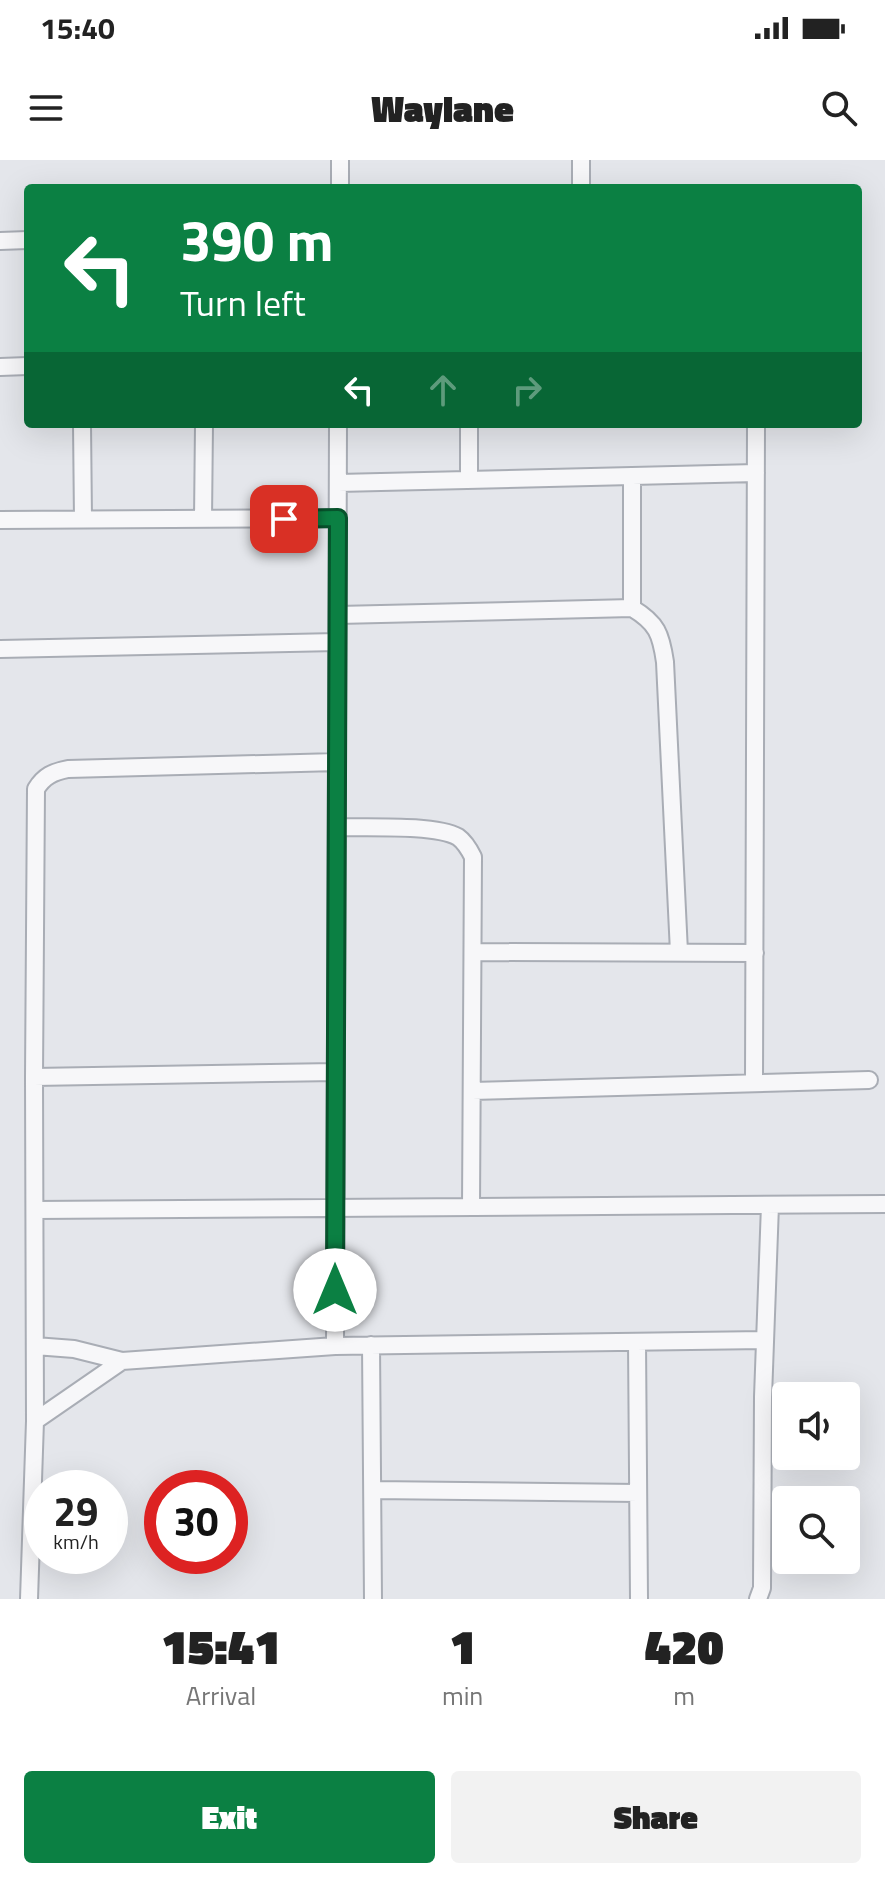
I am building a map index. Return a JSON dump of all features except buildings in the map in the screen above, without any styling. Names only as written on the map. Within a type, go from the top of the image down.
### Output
[{"type":"street","points":[[340,160],[340,184]]},
{"type":"street","points":[[581,160],[581,184]]},
{"type":"street","points":[[0,241],[24,240]]},
{"type":"street","points":[[0,367],[24,366]]},
{"type":"street","points":[[82,428],[83,519]]},
{"type":"street","points":[[203,519],[204,428]]},
{"type":"street","points":[[335,1346],[338,428]]},
{"type":"street","points":[[469,428],[469,480]]},
{"type":"street","points":[[754,1081],[756,428]]},
{"type":"street","points":[[338,483],[756,473]]},
{"type":"street","points":[[632,476],[632,608]]},
{"type":"street","points":[[0,520],[338,518]]},
{"type":"street","points":[[338,615],[632,608],[650,619],[662,639],[665,662],[679,952]]},
{"type":"street","points":[[0,649],[337,642]]},
{"type":"street","points":[[29,1599],[35,1421],[36,789],[42,779],[68,769],[337,762]]},
{"type":"street","points":[[337,827],[434,830],[452,835],[471,852],[474,863],[471,1207]]},
{"type":"street","points":[[473,952],[755,953]]},
{"type":"street","points":[[34,1077],[336,1072]]},
{"type":"street","points":[[472,1091],[869,1080]]},
{"type":"street","points":[[35,1210],[885,1204]]},
{"type":"street","points":[[758,1599],[762,1588],[770,1205]]},
{"type":"street","points":[[35,1346],[74,1349],[122,1361],[335,1346],[765,1340]]},
{"type":"street","points":[[637,1342],[639,1599]]},
{"type":"street","points":[[371,1345],[373,1599]]},
{"type":"street","points":[[35,1421],[122,1361]]},
{"type":"street","points":[[373,1490],[638,1493]]},
{"type":"route","points":[[284,519],[338,518],[335,1290]]}]
